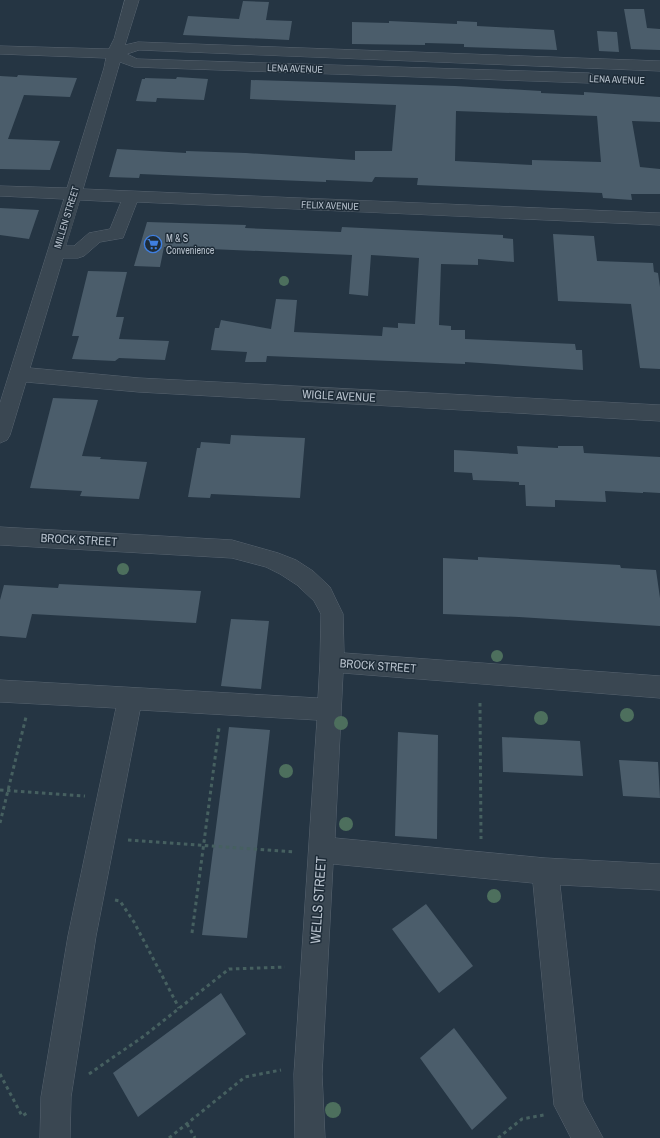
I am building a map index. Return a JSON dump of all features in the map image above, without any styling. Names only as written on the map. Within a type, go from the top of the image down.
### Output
[{"type":"street","name":"MILLEN STREET","points":[[0,435],[112,68],[114,54],[121,40],[132,0]]},
{"type":"street","name":"LENA AVENUE","points":[[0,50],[114,54],[138,46],[660,66]]},
{"type":"street","name":"LENA AVENUE","points":[[114,54],[134,63],[604,79]]},
{"type":"street","points":[[478,59],[478,74]]},
{"type":"street","name":"FELIX AVENUE","points":[[0,191],[660,219]]},
{"type":"street","points":[[56,252],[78,252],[95,237],[117,234],[131,196]]},
{"type":"street","name":"WIGLE AVENUE","points":[[19,374],[139,385],[660,412]]},
{"type":"street","name":"BROCK STREET","points":[[0,536],[232,550],[270,559],[305,578],[322,594],[332,614],[332,662],[660,687]]},
{"type":"street","name":"WELLS STREET","points":[[310,1138],[308,1074],[332,662]]},
{"type":"street","points":[[0,691],[308,708],[330,711]]},
{"type":"street","points":[[55,1138],[56,1097],[90,898],[130,699]]},
{"type":"street","points":[[321,850],[545,871],[660,877]]},
{"type":"street","points":[[545,871],[569,1105],[588,1138]]},
{"type":"path","points":[[0,823],[32,693]]},
{"type":"path","points":[[480,703],[482,801],[481,865]]},
{"type":"path","points":[[192,933],[202,846],[222,704]]},
{"type":"path","points":[[0,790],[109,798]]},
{"type":"path","points":[[102,838],[295,852],[321,850]]},
{"type":"path","points":[[90,898],[120,901],[134,922],[179,1008]]},
{"type":"path","points":[[0,1074],[22,1116],[56,1097],[144,1036],[229,969],[285,967]]},
{"type":"path","points":[[169,1138],[245,1077],[276,1070],[308,1074]]},
{"type":"path","points":[[498,1138],[522,1119],[572,1110]]},
{"type":"path","points":[[187,1124],[195,1138]]},
{"type":"building","points":[[243,1],[269,2],[266,20],[292,21],[289,40],[183,35],[188,16],[239,19]]},
{"type":"building","points":[[624,9],[644,9],[647,28],[660,29],[660,50],[631,49]]},
{"type":"building","points":[[389,21],[457,24],[457,21],[477,22],[477,26],[554,30],[557,50],[464,47],[464,44],[352,44],[352,22],[389,23]]},
{"type":"building","points":[[597,31],[617,32],[619,52],[599,51]]},
{"type":"building","points":[[18,75],[77,78],[70,97],[24,95],[8,139],[60,141],[50,170],[0,169],[0,76],[17,77]]},
{"type":"building","points":[[177,77],[208,79],[204,100],[157,98],[156,102],[136,101],[142,79],[176,79]]},
{"type":"building","points":[[251,80],[455,86],[541,91],[541,93],[584,95],[584,92],[660,97],[660,122],[632,121],[640,167],[660,169],[660,194],[631,194],[632,200],[603,198],[602,193],[417,185],[418,178],[375,177],[372,182],[326,180],[326,182],[140,174],[139,178],[109,177],[117,149],[186,153],[186,151],[246,153],[355,160],[355,151],[392,151],[396,105],[250,99]],"holes":[[[456,111],[597,116],[601,162],[532,160],[532,165],[455,161]]]},
{"type":"building","points":[[0,208],[39,210],[29,239],[0,235]]},
{"type":"building","points":[[147,222],[246,225],[245,228],[341,232],[342,227],[503,235],[503,238],[513,239],[514,262],[478,259],[478,265],[441,264],[439,325],[451,326],[451,330],[465,330],[465,339],[575,344],[576,350],[582,350],[583,370],[465,362],[465,364],[267,356],[266,362],[245,362],[247,352],[211,350],[215,328],[219,328],[221,320],[271,329],[276,299],[297,300],[294,332],[382,336],[383,327],[398,328],[398,323],[415,324],[419,258],[371,255],[368,296],[349,294],[352,255],[164,247],[160,267],[134,266]]},
{"type":"building","points":[[553,234],[594,236],[597,261],[653,263],[654,272],[658,273],[660,287],[660,369],[640,368],[631,304],[558,301]]},
{"type":"building","points":[[88,271],[127,272],[116,317],[124,317],[119,339],[169,341],[165,360],[119,358],[115,361],[72,359],[79,336],[72,336]]},
{"type":"building","points":[[53,398],[98,400],[82,456],[101,457],[100,459],[147,462],[139,499],[80,496],[82,491],[30,488]]},
{"type":"building","points":[[231,435],[305,438],[300,498],[211,494],[210,498],[188,497],[197,448],[200,448],[201,442],[230,444]]},
{"type":"building","points":[[517,446],[558,448],[558,446],[583,446],[584,453],[660,457],[660,493],[605,491],[606,502],[555,500],[555,507],[526,506],[525,485],[519,485],[519,482],[473,480],[472,473],[454,472],[454,450],[518,454]]},
{"type":"building","points":[[478,557],[620,565],[621,568],[656,570],[660,598],[660,626],[519,617],[443,614],[443,558],[478,560]]},
{"type":"building","points":[[59,584],[201,591],[196,623],[32,614],[26,638],[0,636],[0,600],[4,585],[58,588]]},
{"type":"building","points":[[231,619],[269,621],[261,689],[221,686]]},
{"type":"building","points":[[229,727],[270,730],[247,938],[202,935]]},
{"type":"building","points":[[398,732],[438,735],[437,839],[395,836]]},
{"type":"building","points":[[502,737],[580,741],[583,776],[503,772]]},
{"type":"building","points":[[619,760],[658,762],[660,798],[623,796]]},
{"type":"building","points":[[426,904],[473,966],[439,993],[392,929]]},
{"type":"building","points":[[221,993],[246,1034],[138,1117],[113,1073]]},
{"type":"building","points":[[454,1028],[507,1098],[472,1130],[420,1058]]},
{"type":"place","name":"M & S Convenience","points":[[153,244]]}]
